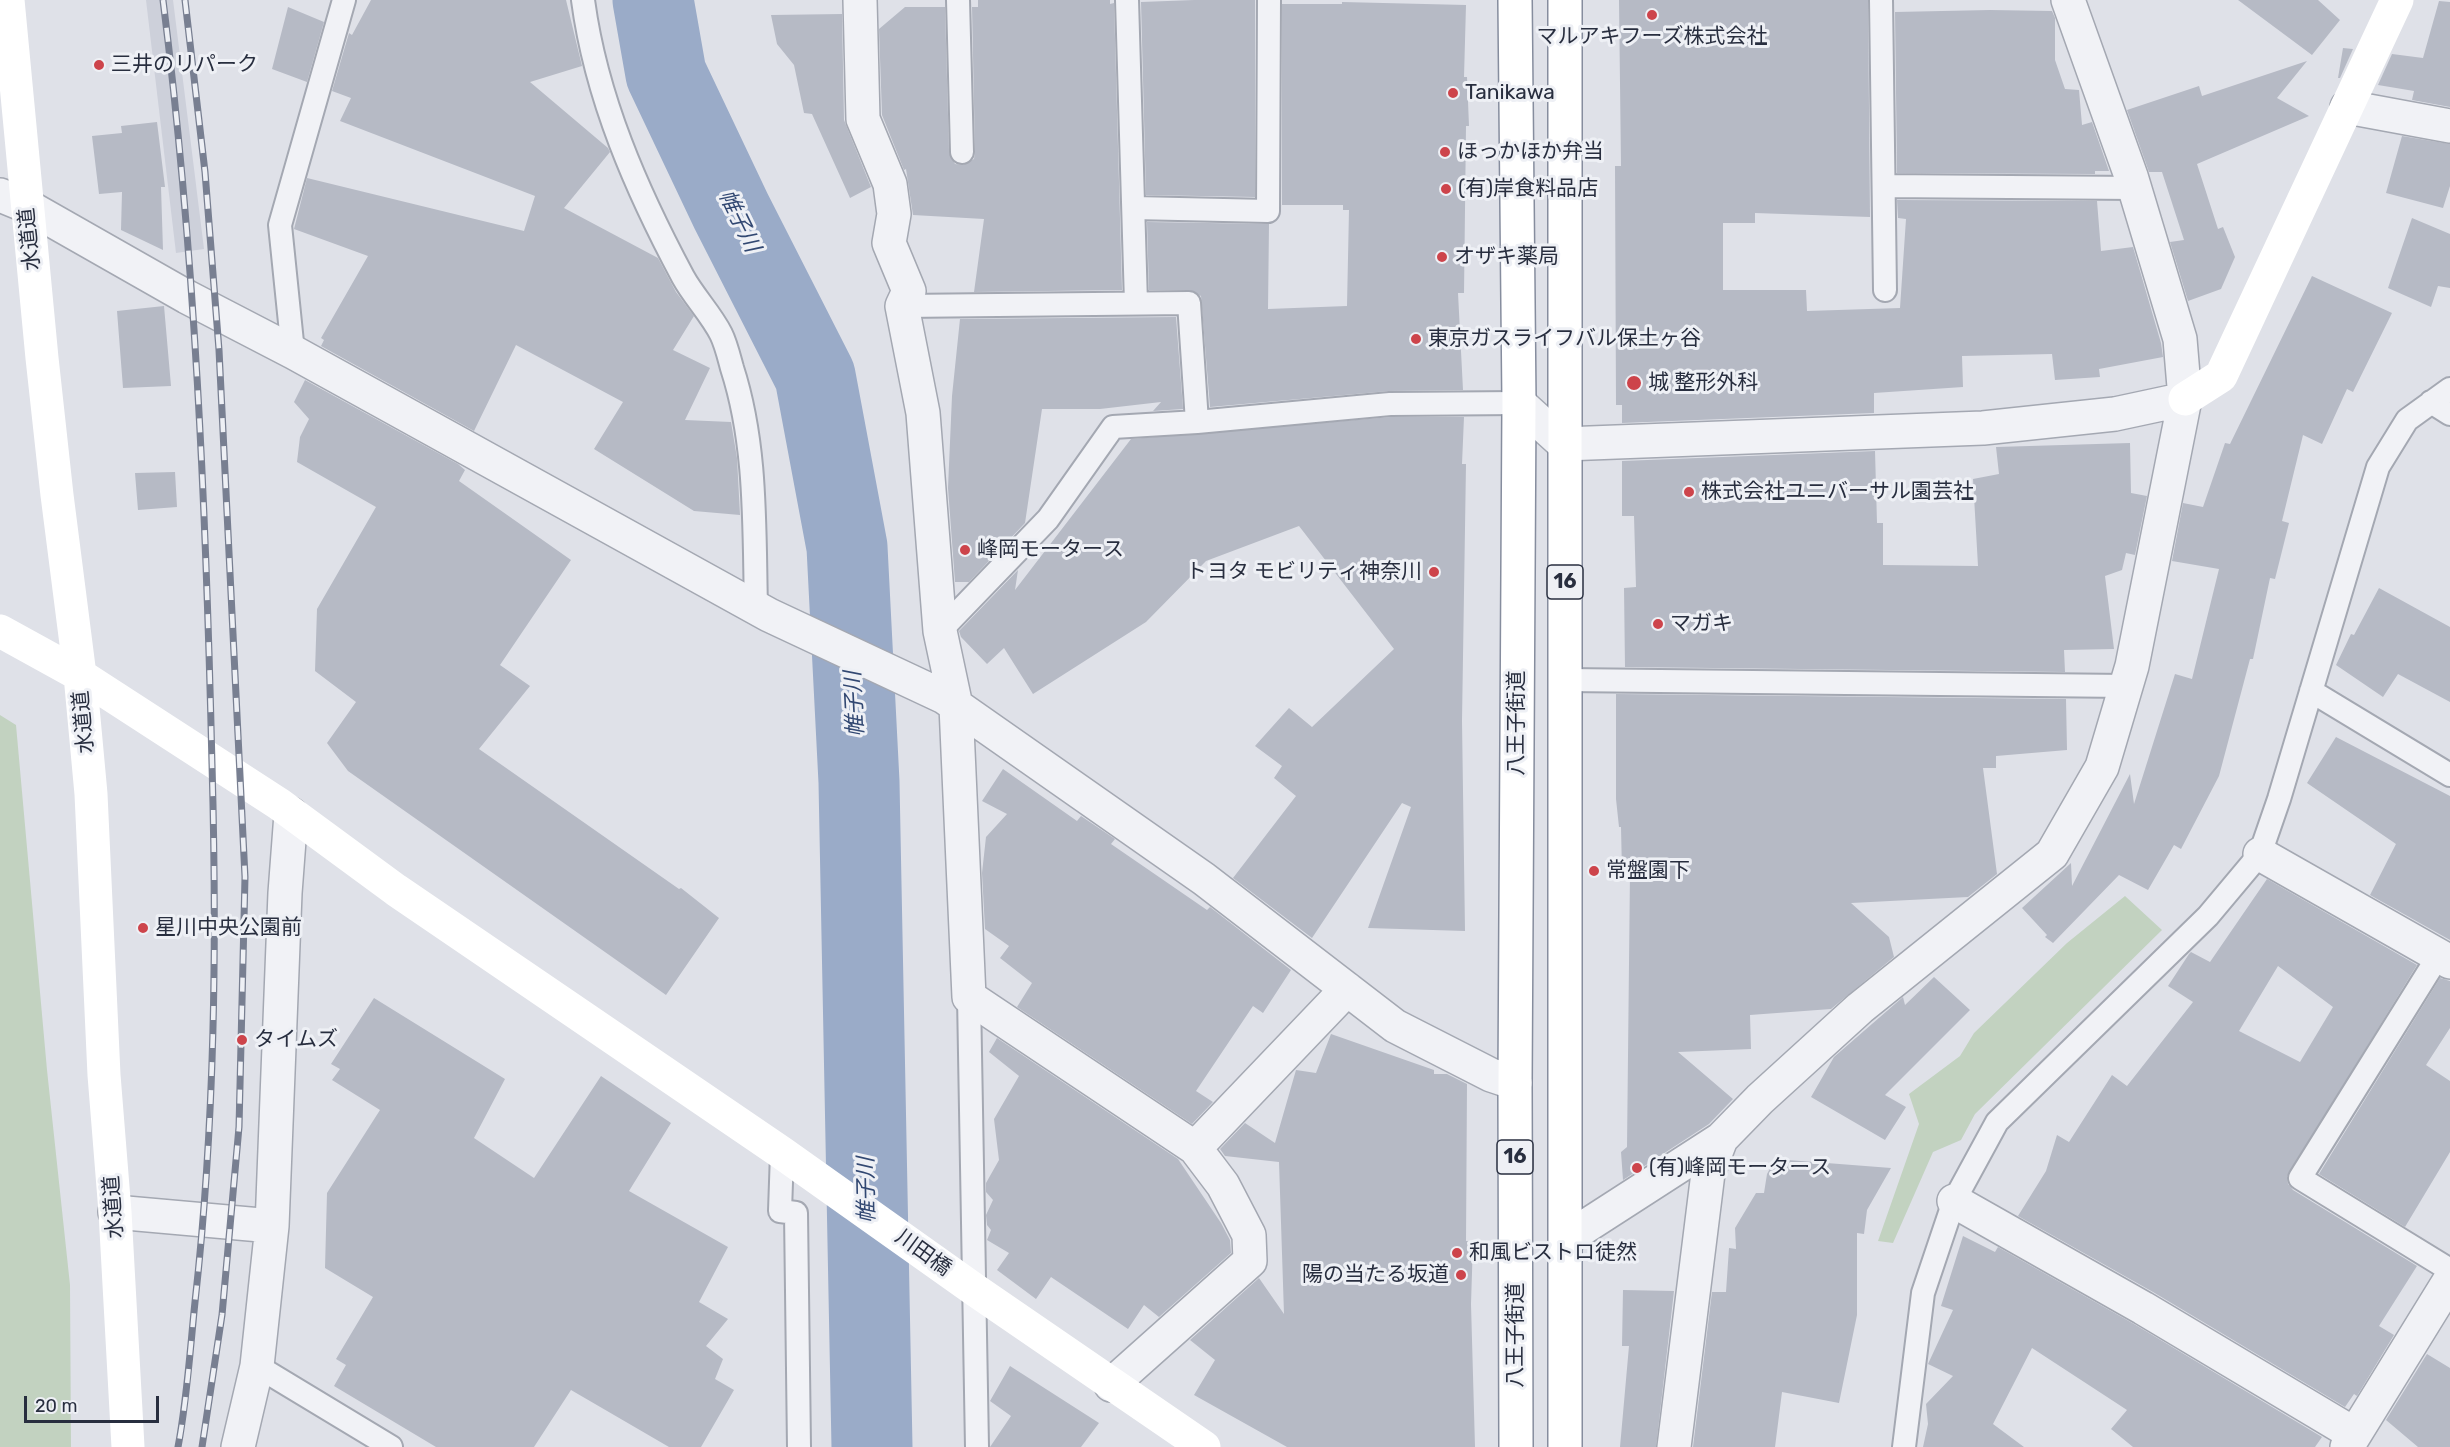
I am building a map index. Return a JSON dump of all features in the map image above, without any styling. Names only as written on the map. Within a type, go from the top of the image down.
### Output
[{"type":"main road","name":"水道道","points":[[8,0],[13,201],[57,495],[80,675],[91,803],[104,1075],[115,1212],[128,1447]]},
{"type":"main road","name":"八王子街道","points":[[1515,0],[1519,403],[1515,1083],[1516,1447]]},
{"type":"main road","name":"16","points":[[1565,0],[1565,1447]]},
{"type":"main road","points":[[2185,399],[2220,376],[2397,0]]},
{"type":"main road","name":"川田橋","points":[[0,631],[80,675],[291,814],[396,890],[782,1153],[975,1290],[1204,1447]]},
{"type":"street","points":[[860,0],[863,119],[890,184],[894,214],[888,243],[909,291],[902,306],[923,413],[940,631],[950,701],[969,997],[1195,1148],[1223,1185],[1249,1235],[1250,1261],[1112,1385]]},
{"type":"street","points":[[1566,1239],[1721,1139],[1760,1099],[1860,1008],[2052,854],[2102,767],[2127,686],[2185,399],[2180,339],[2135,188],[2068,0]]},
{"type":"street","points":[[2347,107],[2450,126]]},
{"type":"street","points":[[13,201],[763,611],[950,701],[1204,879],[1395,1026],[1491,1075],[1515,1083]]},
{"type":"street","points":[[1519,403],[1564,444],[1983,428],[2115,414],[2185,399]]},
{"type":"street","points":[[238,1447],[257,1366],[272,1226],[285,893],[291,814]]},
{"type":"street","points":[[2260,854],[2444,958]]},
{"type":"street","points":[[1195,1148],[1347,989]]},
{"type":"street","points":[[1674,1447],[1708,1173],[1721,1139]]},
{"type":"street","points":[[1954,1201],[2143,1308],[2351,1441],[2450,1280]]},
{"type":"street","points":[[115,1212],[272,1226]]},
{"type":"lane","points":[[292,352],[280,225],[344,0]]},
{"type":"lane","points":[[584,0],[587,29],[611,116],[637,182],[685,279],[721,334],[742,399],[752,470],[763,611]]},
{"type":"lane","points":[[958,0],[962,152]]},
{"type":"lane","points":[[1127,0],[1136,303]]},
{"type":"lane","points":[[1134,208],[1268,211],[1269,0]]},
{"type":"lane","points":[[1881,0],[1886,290]]},
{"type":"lane","points":[[1884,186],[2135,188]]},
{"type":"lane","points":[[902,306],[1189,303],[1197,422]]},
{"type":"lane","points":[[1904,1447],[1923,1293],[1954,1201],[1997,1122],[2208,916],[2260,854],[2279,799],[2378,467],[2407,420],[2450,389]]},
{"type":"lane","points":[[2431,402],[2450,414]]},
{"type":"lane","points":[[940,631],[1048,519],[1113,427],[1197,422],[1390,404],[1519,403]]},
{"type":"lane","points":[[1566,680],[2127,686]]},
{"type":"lane","points":[[2311,691],[2450,775]]},
{"type":"lane","points":[[2444,958],[2300,1178],[2450,1270]]},
{"type":"lane","points":[[969,997],[977,1447]]},
{"type":"lane","points":[[782,1153],[780,1211],[796,1213],[799,1447]]},
{"type":"lane","points":[[257,1366],[391,1447]]},
{"type":"shaded area","points":[[146,0],[173,0],[204,249],[176,253]]},
{"type":"green space","points":[[0,715],[16,725],[47,1070],[70,1285],[71,1447],[0,1447]]},
{"type":"green space","points":[[2125,896],[2162,930],[1975,1114],[1961,1140],[1933,1152],[1893,1243],[1878,1241],[1919,1124],[1909,1094],[1960,1056],[1974,1033],[2067,943]]},
{"type":"building","points":[[371,0],[566,0],[582,66],[530,82],[610,152],[564,208],[658,258],[676,292],[694,316],[673,350],[710,368],[685,420],[731,422],[737,458],[740,515],[694,511],[594,449],[623,402],[516,345],[474,431],[321,346],[324,340],[321,338],[368,256],[294,229],[307,178],[524,231],[535,196],[340,121],[351,98],[332,91],[349,33],[352,35]]},
{"type":"building","points":[[978,0],[1110,0],[1110,4],[1114,3],[1122,290],[974,292],[984,219],[913,215],[906,169],[904,170],[882,115],[879,29],[905,7],[945,7],[949,152],[955,164],[963,165],[974,159],[975,152],[972,7],[978,7]]},
{"type":"building","points":[[1255,0],[1255,197],[1146,195],[1141,2]]},
{"type":"building","points":[[1619,0],[1868,0],[1870,217],[1755,213],[1755,223],[1723,223],[1723,290],[1806,290],[1807,311],[1900,308],[1906,219],[1898,218],[1897,200],[2097,201],[2101,251],[2133,247],[2163,357],[2099,369],[2100,377],[2055,380],[2052,354],[1962,356],[1963,387],[1874,393],[1874,413],[1622,423],[1622,405],[1616,405],[1615,166],[1621,166]]},
{"type":"building","points":[[2238,0],[2318,0],[2340,20],[2312,55]]},
{"type":"building","points":[[2439,1],[2450,2],[2450,107],[2412,100],[2414,91],[2378,85],[2392,54],[2423,58]]},
{"type":"building","points":[[1342,2],[1466,5],[1464,77],[1467,77],[1469,126],[1466,126],[1464,293],[1458,293],[1463,390],[1389,391],[1210,407],[1201,296],[1189,290],[1149,290],[1147,222],[1269,224],[1268,309],[1347,306],[1349,210],[1343,210],[1343,205],[1282,205],[1282,4],[1342,4]]},
{"type":"building","points":[[288,7],[324,22],[307,82],[272,69]]},
{"type":"building","points":[[2052,11],[2055,18],[2055,60],[2065,89],[2079,90],[2082,125],[2092,122],[2109,171],[2095,171],[2095,174],[1897,173],[1895,12]]},
{"type":"building","points":[[842,14],[844,120],[871,187],[850,198],[812,114],[804,113],[794,65],[777,44],[771,15]]},
{"type":"building","points":[[2343,48],[2353,49],[2338,78]]},
{"type":"building","points":[[2307,61],[2277,98],[2309,116],[2197,164],[2218,229],[2223,227],[2235,257],[2221,289],[2188,301],[2170,242],[2184,240],[2162,172],[2149,172],[2127,110],[2199,86],[2202,96]]},
{"type":"building","points":[[157,122],[165,187],[161,187],[163,250],[121,230],[122,192],[99,194],[92,136],[122,133],[121,126]]},
{"type":"building","points":[[2402,136],[2450,144],[2450,186],[2443,208],[2386,193]]},
{"type":"building","points":[[2412,218],[2450,234],[2450,288],[2438,286],[2431,307],[2388,288]]},
{"type":"building","points":[[2312,276],[2392,313],[2353,392],[2347,389],[2322,444],[2303,435],[2282,521],[2289,523],[2275,579],[2270,578],[2253,659],[2250,659],[2219,776],[2181,849],[2174,845],[2148,890],[2119,875],[2053,943],[2045,937],[2047,935],[2022,908],[2071,863],[2072,886],[2130,774],[2134,804],[2175,674],[2192,679],[2219,569],[2172,561],[2183,503],[2203,507],[2225,443],[2230,444]]},
{"type":"building","points":[[164,306],[171,386],[123,388],[117,311]]},
{"type":"building","points":[[1176,317],[1183,409],[1153,411],[1161,402],[1100,409],[1042,409],[1025,523],[969,582],[955,582],[948,488],[952,396],[960,319]]},
{"type":"building","points":[[305,380],[458,464],[465,470],[459,481],[571,560],[500,665],[530,686],[479,749],[679,889],[681,888],[719,918],[666,995],[348,771],[327,743],[356,702],[315,671],[317,609],[376,507],[297,462],[300,437],[309,419],[294,402]]},
{"type":"building","points":[[1391,417],[1464,417],[1462,464],[1466,464],[1462,721],[1465,931],[1368,928],[1411,807],[1402,803],[1312,938],[1233,878],[1296,796],[1274,778],[1282,766],[1255,746],[1289,708],[1312,727],[1394,649],[1299,526],[1206,561],[1146,622],[1033,694],[1004,648],[987,664],[961,637],[959,631],[1018,570],[1015,590],[1131,439]]},
{"type":"building","points":[[2130,443],[2131,493],[2147,496],[2135,555],[2126,553],[2122,570],[2105,576],[2114,649],[2064,650],[2065,672],[1625,667],[1624,588],[1636,587],[1634,516],[1622,516],[1622,461],[1875,451],[1877,523],[1883,523],[1883,565],[1978,566],[1973,479],[1999,474],[1996,447]]},
{"type":"building","points":[[175,472],[177,507],[138,510],[135,473]]},
{"type":"building","points":[[2379,588],[2450,627],[2450,702],[2398,674],[2383,697],[2336,665],[2351,634],[2354,635]]},
{"type":"building","points":[[1616,694],[2066,699],[2067,750],[1996,756],[1996,768],[1983,768],[1997,874],[1968,897],[1851,903],[1889,937],[1894,957],[1831,1009],[1750,1015],[1751,1049],[1678,1052],[1733,1099],[1709,1124],[1623,1180],[1621,1152],[1627,1147],[1630,872],[1622,872],[1621,827],[1619,827],[1616,799]]},
{"type":"building","points":[[2336,737],[2450,796],[2450,940],[2370,895],[2396,844],[2307,783]]},
{"type":"building","points":[[1003,769],[1077,821],[1081,816],[1115,839],[1111,844],[1207,910],[1210,907],[1291,970],[1263,1013],[1253,1006],[1196,1091],[1213,1102],[1192,1124],[1017,1007],[1032,983],[1000,958],[1009,946],[985,929],[982,873],[986,837],[1007,814],[982,801]]},
{"type":"building","points":[[2267,879],[2417,965],[2287,1177],[2288,1184],[2293,1190],[2417,1266],[2379,1326],[2394,1335],[2357,1396],[2354,1394],[2345,1407],[2153,1292],[2018,1216],[2046,1171],[2057,1135],[2069,1142],[2112,1075],[2127,1086],[2193,1002],[2168,986],[2189,954],[2191,952],[2210,962]],"holes":[[[2278,966],[2333,1007],[2300,1062],[2239,1031]]]},
{"type":"building","points":[[1934,977],[1970,1010],[1885,1095],[1906,1107],[1885,1140],[1811,1097],[1834,1057],[1903,997],[1905,1005]]},
{"type":"building","points":[[2440,978],[2450,981],[2450,1028],[2426,1065],[2450,1081],[2450,1152],[2405,1227],[2319,1174]]},
{"type":"building","points":[[374,998],[505,1079],[474,1138],[534,1178],[601,1076],[671,1123],[629,1191],[728,1247],[699,1302],[728,1319],[706,1346],[723,1359],[715,1379],[734,1390],[701,1447],[669,1447],[571,1390],[534,1447],[436,1447],[334,1386],[346,1365],[336,1359],[373,1297],[325,1268],[327,1193],[380,1110],[332,1080],[340,1069],[331,1064]]},
{"type":"building","points":[[1331,1034],[1434,1070],[1434,1074],[1447,1074],[1467,1084],[1466,1241],[1473,1241],[1471,1304],[1475,1447],[1287,1447],[1194,1395],[1215,1360],[1190,1340],[1259,1278],[1284,1314],[1279,1162],[1225,1156],[1220,1149],[1245,1123],[1275,1143],[1296,1070],[1316,1073]]},
{"type":"building","points":[[997,1038],[1178,1159],[1221,1223],[1230,1240],[1231,1253],[1159,1317],[1144,1305],[1128,1329],[1051,1277],[1036,1299],[997,1270],[1009,1253],[987,1240],[991,1230],[987,1225],[986,1215],[993,1200],[986,1192],[986,1183],[999,1160],[994,1119],[1019,1076],[989,1052]]},
{"type":"building","points":[[1775,1159],[1891,1168],[1867,1210],[1864,1234],[1857,1233],[1857,1315],[1839,1403],[1782,1392],[1775,1447],[1693,1447],[1712,1292],[1726,1292],[1729,1248],[1736,1249],[1735,1228],[1756,1193],[1764,1193],[1767,1174]]},
{"type":"building","points":[[1963,1236],[1995,1252],[1998,1247],[2134,1324],[2322,1437],[2315,1447],[2133,1447],[2111,1429],[2127,1410],[2032,1348],[1993,1424],[2024,1447],[1923,1447],[1928,1424],[1926,1404],[1953,1376],[1928,1364],[1953,1310],[1941,1306]]},
{"type":"building","points":[[1623,1290],[1674,1291],[1656,1447],[1620,1447],[1629,1346],[1622,1346]]},
{"type":"building","points":[[2427,1354],[2450,1368],[2450,1447],[2418,1447],[2386,1420]]},
{"type":"building","points":[[1010,1366],[1099,1423],[1081,1447],[990,1447],[1011,1416],[990,1401]]},
{"type":"waterway","name":"帷子川","points":[[653,0],[666,74],[731,211],[815,376],[847,547],[859,782],[872,1447]]},
{"type":"railway","points":[[163,0],[183,190],[197,381],[214,831],[213,1033],[207,1168],[188,1375],[178,1447]]},
{"type":"railway","points":[[185,0],[205,172],[219,350],[245,877],[239,1127],[222,1315],[202,1447]]},
{"type":"place","name":"マルアキフーズ株式会社","points":[[1652,15]]},
{"type":"place","name":"三井のリパーク","points":[[99,65]]},
{"type":"place","name":"Tanikawa","points":[[1453,93]]},
{"type":"place","name":"ほっかほか弁当","points":[[1445,152]]},
{"type":"place","name":"(有)岸食料品店","points":[[1446,189]]},
{"type":"place","name":"オザキ薬局","points":[[1442,257]]},
{"type":"place","name":"東京ガスライフバル保土ヶ谷","points":[[1416,339]]},
{"type":"place","name":"城 整形外科","points":[[1634,383]]},
{"type":"place","name":"株式会社ユニバーサル園芸社","points":[[1689,492]]},
{"type":"place","name":"峰岡モータース","points":[[965,550]]},
{"type":"place","name":"トヨタ モビリティ神奈川","points":[[1434,572]]},
{"type":"place","name":"マガキ","points":[[1658,624]]},
{"type":"place","name":"常盤園下","points":[[1594,871]]},
{"type":"place","name":"星川中央公園前","points":[[143,928]]},
{"type":"place","name":"タイムズ","points":[[242,1040]]},
{"type":"place","name":"(有)峰岡モータース","points":[[1637,1168]]},
{"type":"place","name":"和風ビストロ徒然","points":[[1457,1253]]},
{"type":"place","name":"陽の当たる坂道","points":[[1461,1275]]}]
